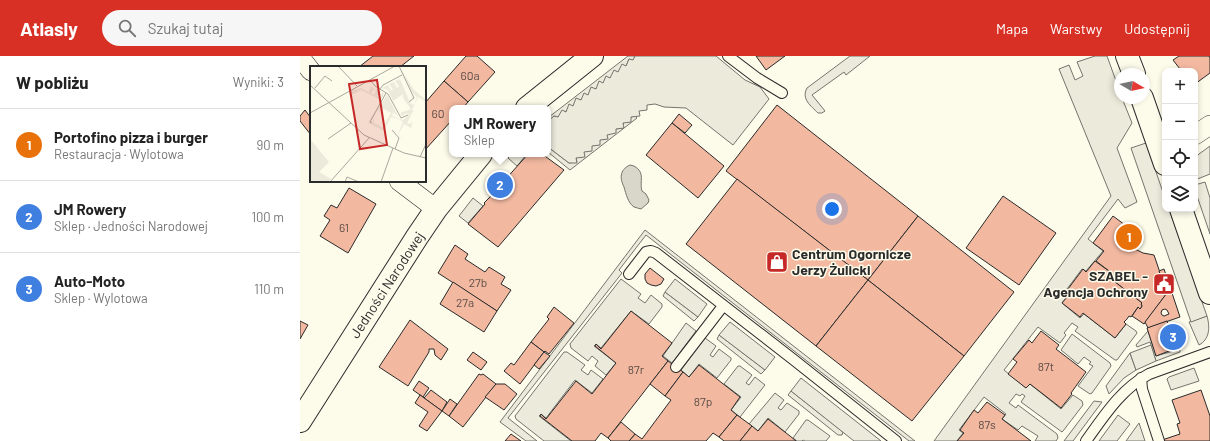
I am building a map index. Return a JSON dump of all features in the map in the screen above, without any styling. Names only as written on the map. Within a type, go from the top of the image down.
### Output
[{"type":"street","points":[[531,105],[592,56]]},
{"type":"street","points":[[1127,56],[1132,68]]},
{"type":"street","points":[[300,57],[310,70]]},
{"type":"street","points":[[1144,104],[1162,153]]},
{"type":"street","points":[[1198,133],[1210,125]]},
{"type":"street","name":"Jedności Narodowej","points":[[300,421],[417,237],[436,209],[479,157]]},
{"type":"street","points":[[400,182],[436,209]]},
{"type":"street","points":[[1182,212],[1210,293]]},
{"type":"lane","points":[[728,56],[757,78],[782,93]]},
{"type":"lane","points":[[629,274],[646,252],[656,253],[896,441]]},
{"type":"lane","points":[[676,367],[723,306]]},
{"type":"lane","points":[[1086,441],[1123,393],[1141,378],[1210,352]]},
{"type":"lane","points":[[1141,378],[1142,389],[1159,441]]},
{"type":"shaded area","points":[[628,56],[635,56],[633,61],[629,59],[626,66],[558,117],[554,116],[551,119],[551,115]]},
{"type":"shaded area","points":[[635,56],[716,56],[745,80],[760,87],[769,99],[733,145],[686,108],[664,107],[655,104],[647,105],[647,110],[639,111],[640,116],[631,117],[631,122],[623,123],[624,128],[616,129],[616,133],[607,135],[608,139],[600,140],[600,145],[592,146],[592,151],[584,152],[585,157],[576,158],[577,163],[569,163],[551,149],[551,118],[554,116],[558,117],[562,110],[566,112],[569,104],[573,106],[576,98],[581,100],[584,93],[588,95],[591,87],[596,89],[599,81],[603,83],[606,76],[610,78],[614,70],[618,72],[622,64],[626,66],[629,59],[633,60]]},
{"type":"shaded area","points":[[850,56],[870,56],[846,75],[844,72],[812,95],[825,111],[818,113],[806,99],[805,92],[807,88]]},
{"type":"shaded area","points":[[1095,56],[1107,56],[1114,75],[1114,104],[1124,104],[1132,123],[1117,148],[1137,202],[1125,208],[1118,199],[1088,239],[1103,251],[1086,271],[1082,269],[1067,289],[1071,292],[1062,303],[1080,318],[1084,314],[1115,338],[1126,324],[1137,333],[1117,360],[1115,360],[1075,331],[1078,327],[1072,323],[1064,333],[1066,335],[1060,343],[1038,327],[1004,370],[1026,388],[1030,384],[1061,409],[1073,395],[1082,401],[1083,405],[1062,432],[1021,402],[1025,396],[1022,394],[1020,396],[1016,394],[1009,403],[1016,408],[1018,405],[1057,434],[1058,438],[1056,441],[1035,441],[1038,436],[1022,426],[1018,430],[1002,419],[1006,414],[984,397],[959,430],[963,433],[957,441],[934,441],[1111,196],[1059,69],[1069,65],[1075,80],[1083,76],[1077,62]]},
{"type":"shaded area","points":[[635,116],[637,118],[570,170],[551,154],[551,149],[569,163],[577,162],[576,158],[615,129],[623,128],[623,123]]},
{"type":"shaded area","points":[[1146,143],[1162,189],[1162,212],[1170,212],[1207,316],[1191,322],[1131,148]]},
{"type":"shaded area","points":[[1210,146],[1210,174],[1198,179],[1198,176],[1198,155]]},
{"type":"shaded area","points":[[509,157],[524,157],[517,166],[508,158]]},
{"type":"shaded area","points":[[630,165],[634,166],[640,171],[642,191],[646,194],[649,200],[648,203],[641,209],[634,207],[630,203],[622,181],[622,172]]},
{"type":"shaded area","points":[[1205,182],[1210,198],[1210,234],[1198,199],[1198,184]]},
{"type":"shaded area","points":[[473,198],[483,206],[468,223],[459,216]]},
{"type":"shaded area","points":[[645,230],[915,441],[909,441],[646,235],[619,270],[622,273],[508,418],[537,441],[526,441],[500,422]]},
{"type":"shaded area","points":[[621,279],[641,294],[638,298],[645,303],[651,295],[662,304],[662,307],[649,324],[631,311],[601,348],[596,344],[594,346],[616,363],[606,375],[595,366],[598,361],[592,356],[588,361],[571,348],[570,344]]},
{"type":"shaded area","points":[[675,279],[707,304],[698,317],[665,292]]},
{"type":"shaded area","points":[[665,292],[698,317],[694,321],[663,296]]},
{"type":"shaded area","points":[[1207,316],[1209,324],[1207,336],[1199,345],[1189,322]]},
{"type":"shaded area","points":[[730,322],[775,357],[765,370],[719,335]]},
{"type":"shaded area","points":[[686,323],[696,331],[672,363],[663,356]]},
{"type":"shaded area","points":[[1148,331],[1156,356],[1180,349],[1180,352],[1156,361],[1150,342],[1137,347],[1136,345]]},
{"type":"shaded area","points":[[1072,334],[1110,363],[1111,366],[1090,394],[1078,386],[1093,366],[1089,364],[1091,362],[1084,357],[1078,364],[1061,350]]},
{"type":"shaded area","points":[[719,335],[765,370],[761,374],[717,339]]},
{"type":"shaded area","points":[[705,338],[716,346],[710,355],[713,357],[719,349],[731,358],[731,360],[717,378],[699,364],[689,377],[681,370]]},
{"type":"shaded area","points":[[1151,345],[1156,361],[1136,370],[1130,353]]},
{"type":"shaded area","points":[[564,352],[567,352],[585,365],[581,370],[588,375],[591,370],[603,379],[592,393],[575,380],[546,418],[541,414],[539,416],[571,441],[544,441],[516,419],[515,416]]},
{"type":"shaded area","points":[[1130,353],[1136,370],[1124,378],[1109,394],[1106,386]]},
{"type":"shaded area","points":[[738,366],[752,375],[746,383],[749,385],[755,377],[765,385],[740,417],[731,410],[741,397],[724,384]]},
{"type":"shaded area","points":[[1194,368],[1199,381],[1171,390],[1167,379],[1169,377]]},
{"type":"shaded area","points":[[801,378],[881,441],[854,441],[791,391]]},
{"type":"shaded area","points":[[791,391],[843,432],[842,435],[838,435],[788,395]]},
{"type":"shaded area","points":[[775,393],[784,400],[778,408],[781,410],[787,403],[799,411],[799,414],[785,432],[768,418],[758,431],[749,424]]},
{"type":"shaded area","points":[[1094,401],[1102,402],[1073,441],[1064,441]]},
{"type":"shaded area","points":[[1118,415],[1130,424],[1117,441],[1099,441]]},
{"type":"shaded area","points":[[806,420],[830,436],[826,441],[797,441],[793,438]]},
{"type":"shaded area","points":[[1139,423],[1145,441],[1126,441]]},
{"type":"building","points":[[373,56],[414,56],[401,66],[360,66]]},
{"type":"building","points":[[466,56],[477,56],[495,72],[468,102],[444,81]]},
{"type":"building","points":[[756,56],[785,56],[766,70]]},
{"type":"building","points":[[1179,56],[1209,56],[1210,73],[1198,82],[1198,68],[1179,68],[1173,60]]},
{"type":"building","points":[[444,81],[468,102],[466,105],[449,105],[449,123],[426,149],[426,102]]},
{"type":"building","points":[[777,105],[918,216],[868,280],[726,171]]},
{"type":"building","points":[[305,110],[310,117],[310,134],[300,121],[300,116]]},
{"type":"building","points":[[679,114],[692,125],[685,133],[672,123]]},
{"type":"building","points":[[672,123],[724,166],[698,198],[646,155]]},
{"type":"building","points":[[525,157],[546,157],[564,170],[498,247],[468,224]]},
{"type":"building","name":"Centrum Ogornicze Jerzy Żulicki","points":[[737,179],[868,280],[816,346],[686,244]]},
{"type":"building","points":[[349,188],[376,204],[348,253],[320,236],[330,220],[324,216],[331,205],[337,208]]},
{"type":"building","points":[[1003,196],[1056,233],[1019,285],[966,248]]},
{"type":"building","points":[[918,216],[1014,292],[964,356],[868,280]]},
{"type":"building","points":[[1113,216],[1129,228],[1129,240],[1135,249],[1143,253],[1154,255],[1167,293],[1144,324],[1132,316],[1138,307],[1140,309],[1142,303],[1110,278],[1113,274],[1096,261],[1104,251],[1093,243]]},
{"type":"building","points":[[455,245],[468,254],[465,259],[485,272],[489,267],[505,277],[501,284],[511,290],[497,311],[438,273]]},
{"type":"building","points":[[1095,261],[1113,274],[1110,278],[1142,303],[1140,309],[1138,307],[1131,317],[1129,316],[1124,322],[1126,324],[1115,338],[1083,313],[1080,317],[1062,303],[1071,292],[1068,289],[1083,269],[1086,272]]},
{"type":"building","points":[[650,268],[664,279],[661,284],[656,286],[647,283],[645,274]]},
{"type":"building","points":[[1164,269],[1180,317],[1148,328],[1145,322],[1167,293],[1159,271]],"holes":[[[1162,310],[1167,310],[1169,314],[1164,316],[1162,315]]]},
{"type":"building","points":[[868,280],[964,356],[912,421],[816,346]]},
{"type":"building","points":[[453,282],[497,311],[484,332],[440,304]]},
{"type":"building","points":[[554,307],[574,323],[549,354],[531,342],[549,319],[547,317]]},
{"type":"building","points":[[631,311],[672,343],[662,356],[668,361],[608,438],[601,433],[595,441],[572,441],[540,416],[541,414],[546,419],[576,381],[592,394],[616,363],[595,346],[596,344],[601,349]]},
{"type":"building","points":[[410,320],[448,349],[441,360],[435,355],[434,349],[429,349],[429,352],[408,386],[379,367]]},
{"type":"building","points":[[300,321],[308,325],[300,339]]},
{"type":"building","points":[[1167,321],[1177,348],[1156,356],[1147,328]]},
{"type":"building","points":[[1041,331],[1059,345],[1056,349],[1086,372],[1061,408],[1030,384],[1026,388],[1008,374],[1017,362],[1013,359],[1029,340],[1032,343]]},
{"type":"building","points":[[531,342],[544,352],[520,384],[504,371],[511,363],[514,365]]},
{"type":"building","points":[[473,352],[487,362],[481,370],[467,360]]},
{"type":"building","points":[[544,352],[550,356],[539,369],[534,365]]},
{"type":"building","points":[[668,361],[683,372],[665,396],[650,384]]},
{"type":"building","points":[[699,365],[740,397],[731,410],[737,415],[719,437],[713,433],[706,441],[629,441],[635,434],[642,439],[671,400],[665,396],[683,372],[689,377]]},
{"type":"building","points":[[479,374],[483,374],[496,384],[463,427],[449,416]]},
{"type":"building","points":[[419,381],[429,388],[423,397],[413,390]]},
{"type":"building","points":[[496,384],[505,384],[517,394],[504,410],[485,397]]},
{"type":"building","points":[[431,390],[447,402],[442,411],[424,398]]},
{"type":"building","points":[[1201,390],[1210,416],[1210,441],[1159,441],[1180,434],[1177,424],[1180,423],[1172,400]]},
{"type":"building","points":[[420,395],[442,411],[427,431],[419,426],[428,412],[415,403]]},
{"type":"building","points":[[450,399],[457,404],[449,416],[442,411]]},
{"type":"building","points":[[987,402],[1005,415],[1002,419],[1031,441],[957,441],[964,433],[960,430],[974,410],[978,413]]},
{"type":"building","points":[[737,415],[752,426],[740,441],[724,441],[719,437]]},
{"type":"building","points":[[768,419],[796,441],[740,441],[752,426],[758,431]]},
{"type":"building","points":[[621,422],[635,434],[629,441],[611,441],[608,438]]},
{"type":"building","points":[[511,434],[521,441],[505,441]]},
{"type":"place","name":"JM Rowery","points":[[500,185]]},
{"type":"place","name":"Portofino pizza i burger","points":[[1129,237]]},
{"type":"place","name":"Centrum Ogornicze Jerzy Żulicki","points":[[777,262]]},
{"type":"place","name":"SZABEL - Agencja Ochrony","points":[[1164,284]]},
{"type":"place","name":"Auto-Moto","points":[[1173,337]]}]
